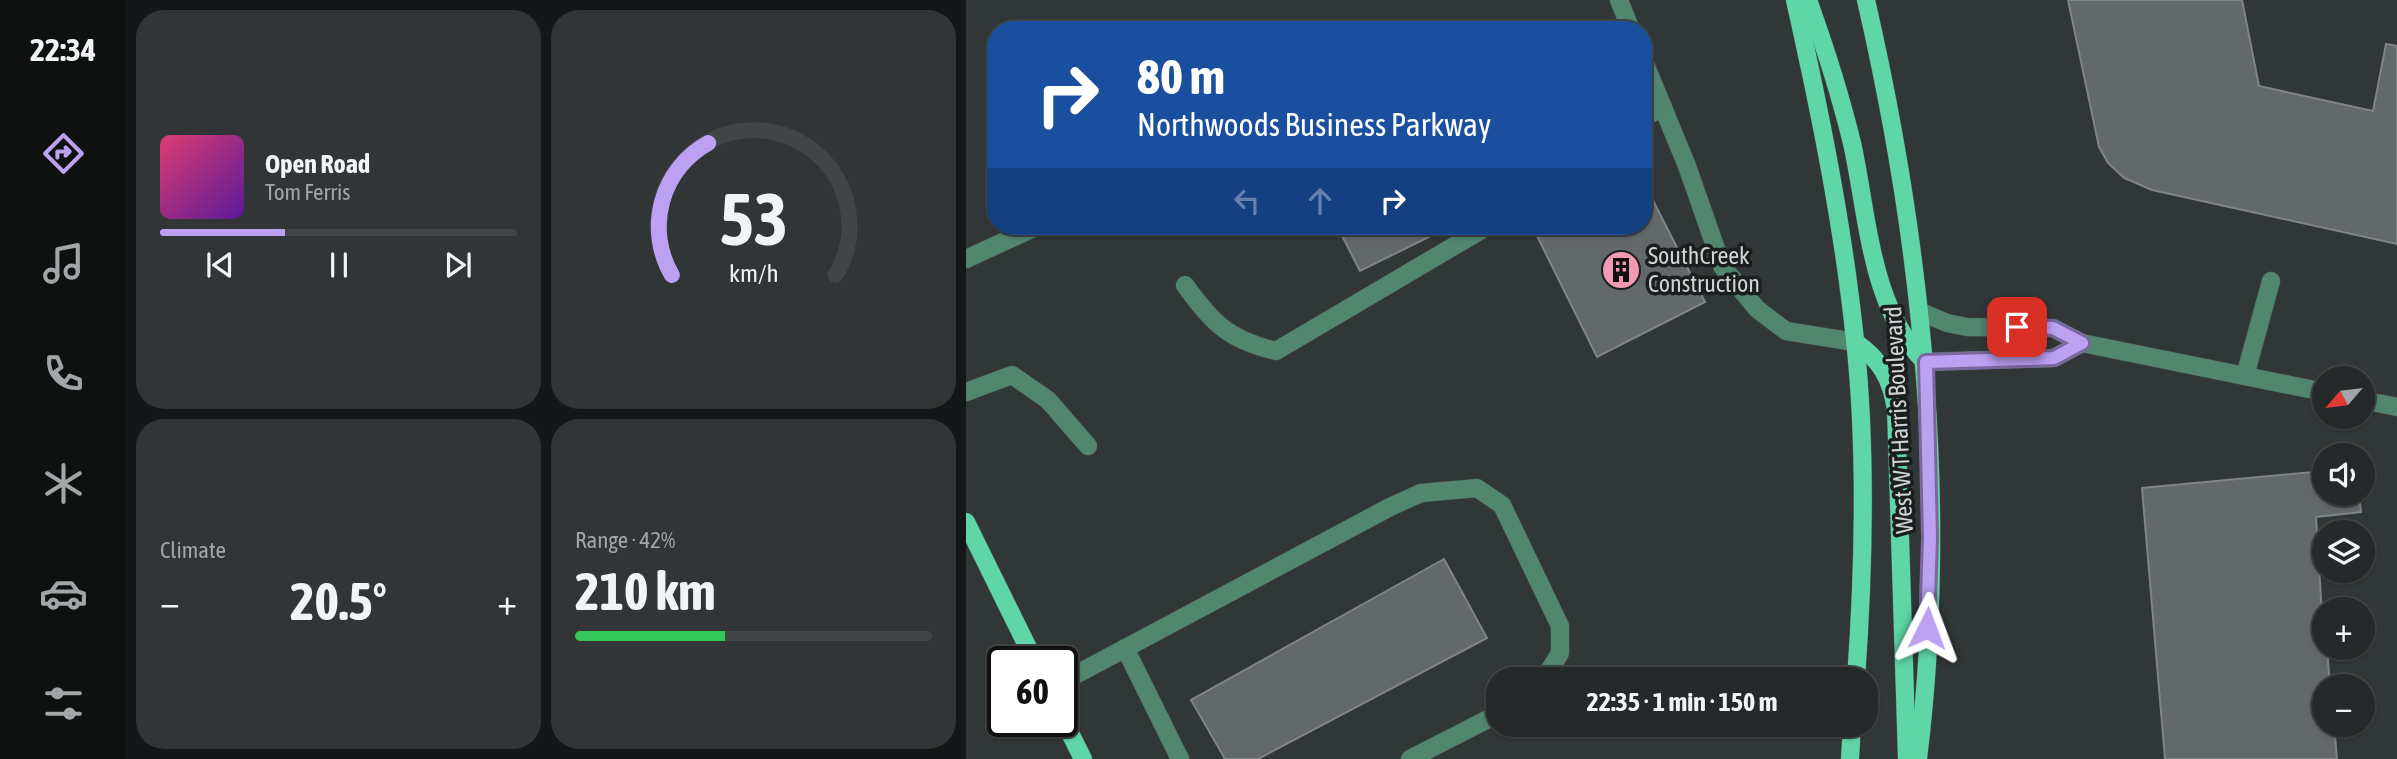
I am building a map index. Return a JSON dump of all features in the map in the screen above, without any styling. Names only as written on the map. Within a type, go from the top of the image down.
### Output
[{"type":"main road","name":"West W T Harris Boulevard","points":[[1795,0],[1833,178],[1855,342],[1863,552],[1857,667]]},
{"type":"main road","points":[[1808,0],[1829,60],[1851,141],[1888,307],[1912,348],[1926,362]]},
{"type":"main road","name":"West W T Harris Boulevard","points":[[1866,0],[1890,118],[1921,312],[1926,362],[1930,585],[1918,759]]},
{"type":"main road","points":[[1855,342],[1880,362],[1888,378],[1896,409],[1907,759]]},
{"type":"main road","points":[[966,522],[1027,646]]},
{"type":"main road","points":[[1072,737],[1083,759]]},
{"type":"main road","points":[[1850,759],[1851,737]]},
{"type":"lane","points":[[1619,0],[1627,21]]},
{"type":"lane","points":[[1652,81],[1723,266],[1757,309],[1786,331],[1855,342]]},
{"type":"lane","points":[[1652,113],[1663,107]]},
{"type":"lane","points":[[966,259],[1018,235]]},
{"type":"lane","points":[[1185,285],[1205,313],[1222,329],[1246,344],[1276,351],[1473,235]]},
{"type":"lane","points":[[2245,376],[2271,281]]},
{"type":"lane","points":[[1921,312],[1947,323],[1967,327],[2053,328],[2082,343],[2312,390]]},
{"type":"lane","points":[[1926,362],[2054,358],[2082,343]]},
{"type":"lane","points":[[966,391],[1012,374],[1048,400],[1088,446]]},
{"type":"lane","points":[[2375,403],[2397,407]]},
{"type":"lane","points":[[1078,673],[1390,507],[1422,493],[1478,488],[1503,505],[1560,626],[1560,653],[1551,667]]},
{"type":"lane","points":[[1125,648],[1180,759]]},
{"type":"lane","points":[[1410,759],[1486,720]]},
{"type":"building","points":[[2068,0],[2242,0],[2259,86],[2373,111],[2386,44],[2397,46],[2397,244],[2152,190],[2124,178],[2108,163],[2099,147]]},
{"type":"building","name":"SouthCreek Construction","points":[[1652,199],[1705,302],[1597,357],[1538,238],[1543,235],[1652,235]]},
{"type":"building","points":[[1342,235],[1433,235],[1360,271]]},
{"type":"building","points":[[2312,472],[2312,506],[2360,506],[2361,512],[2316,517],[2316,520],[2312,520],[2312,583],[2320,583],[2321,597],[2312,597],[2312,660],[2328,660],[2329,674],[2312,674],[2312,737],[2335,737],[2337,759],[2165,759],[2142,488]]},
{"type":"building","points":[[1444,559],[1487,638],[1258,759],[1225,759],[1191,700]]},
{"type":"place","name":"SouthCreek Construction","points":[[1621,270]]},
{"type":"route","points":[[1927,628],[1930,538],[1926,362],[2054,358],[2082,343],[2053,328],[2017,327]]}]
